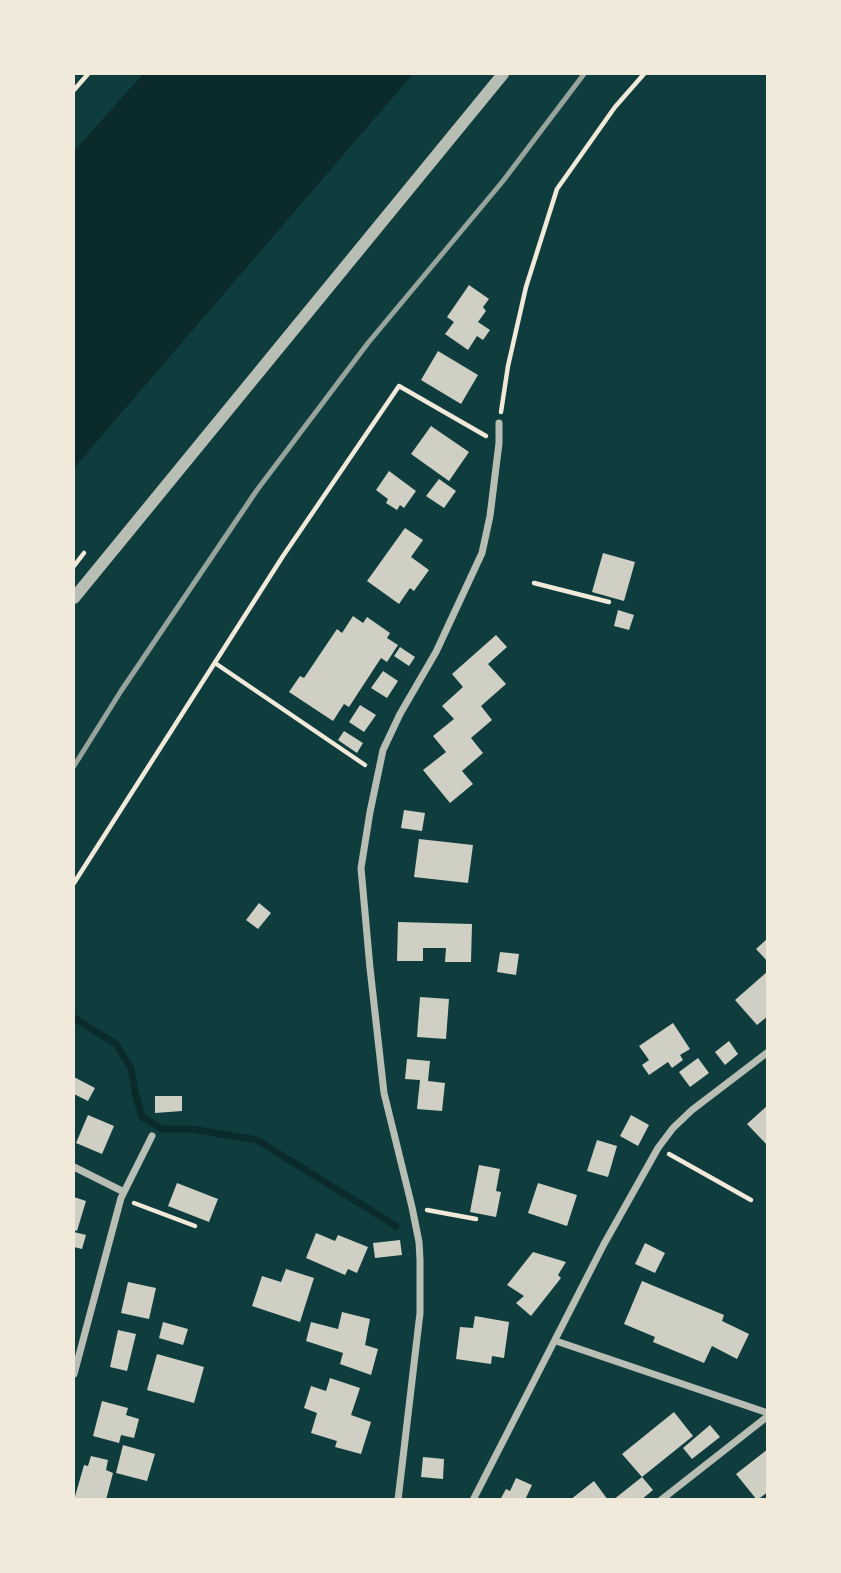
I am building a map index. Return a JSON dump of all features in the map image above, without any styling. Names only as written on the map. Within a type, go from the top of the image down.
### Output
[{"type":"street","points":[[74,598],[503,74]]},
{"type":"street","points":[[398,1500],[420,1313],[419,1251],[412,1207],[384,1093],[361,868],[383,750],[400,714],[436,652],[482,553],[490,516],[499,423]]},
{"type":"street","points":[[473,1500],[604,1244],[658,1148],[673,1128],[692,1111],[768,1052]]},
{"type":"street","points":[[74,1374],[122,1195],[152,1136]]},
{"type":"street","points":[[74,1167],[122,1195]]},
{"type":"street","points":[[555,1341],[768,1414]]},
{"type":"street","points":[[661,1500],[768,1414]]},
{"type":"path","points":[[74,90],[88,74]]},
{"type":"path","points":[[499,423],[508,366],[526,287],[557,189],[615,107],[644,74]]},
{"type":"path","points":[[74,883],[283,556],[399,386],[499,443]]},
{"type":"path","points":[[534,583],[609,602]]},
{"type":"path","points":[[215,663],[378,774]]},
{"type":"path","points":[[673,1157],[751,1200]]},
{"type":"path","points":[[122,1195],[195,1226]]},
{"type":"path","points":[[412,1207],[476,1219]]},
{"type":"water","points":[[143,74],[413,74],[74,468],[74,151]]},
{"type":"building","points":[[469,285],[489,299],[483,307],[486,311],[478,322],[490,330],[483,340],[477,336],[468,350],[445,334],[454,322],[447,317]]},
{"type":"building","points":[[438,351],[478,375],[461,404],[421,380]]},
{"type":"building","points":[[431,426],[469,452],[449,481],[411,454]]},
{"type":"building","points":[[389,471],[416,491],[404,508],[400,505],[397,510],[386,503],[388,499],[376,490]]},
{"type":"building","points":[[439,479],[456,491],[444,508],[426,496]]},
{"type":"building","points":[[405,528],[423,540],[411,557],[429,570],[414,591],[410,588],[399,604],[367,581]]},
{"type":"building","points":[[603,553],[635,562],[624,601],[592,592]]},
{"type":"building","points":[[618,610],[634,615],[629,630],[614,626]]},
{"type":"building","points":[[353,616],[363,623],[367,617],[390,633],[387,638],[398,645],[387,662],[381,658],[349,707],[344,704],[333,721],[289,692],[300,676],[304,678],[337,629],[342,633]]},
{"type":"building","points":[[496,635],[507,647],[488,664],[506,684],[481,706],[492,720],[471,738],[483,753],[462,771],[473,784],[450,803],[423,770],[446,752],[433,736],[454,719],[442,706],[463,687],[452,674]]},
{"type":"building","points":[[400,647],[415,657],[409,666],[394,656]]},
{"type":"building","points":[[383,671],[398,681],[387,698],[371,688]]},
{"type":"building","points":[[360,705],[376,715],[364,732],[349,722]]},
{"type":"building","points":[[344,731],[363,743],[357,753],[338,740]]},
{"type":"building","points":[[404,810],[425,813],[422,831],[401,828]]},
{"type":"building","points":[[419,839],[473,845],[468,883],[414,877]]},
{"type":"building","points":[[259,903],[271,913],[258,929],[246,920]]},
{"type":"building","points":[[398,922],[472,924],[471,962],[445,962],[446,948],[423,948],[423,961],[397,961]]},
{"type":"building","points":[[768,938],[768,962],[756,949]]},
{"type":"building","points":[[500,952],[519,954],[516,975],[497,972]]},
{"type":"building","points":[[768,971],[768,1016],[757,1025],[735,1000]]},
{"type":"building","points":[[420,997],[449,999],[446,1039],[417,1037]]},
{"type":"building","points":[[673,1023],[690,1049],[680,1055],[683,1060],[672,1068],[668,1062],[649,1075],[642,1065],[649,1060],[639,1046]]},
{"type":"building","points":[[729,1041],[738,1054],[725,1065],[715,1052]]},
{"type":"building","points":[[698,1058],[709,1073],[690,1087],[679,1072]]},
{"type":"building","points":[[407,1059],[430,1061],[428,1081],[445,1083],[442,1111],[417,1109],[420,1080],[405,1079]]},
{"type":"building","points":[[74,1077],[95,1088],[88,1101],[74,1094]]},
{"type":"building","points":[[155,1096],[182,1096],[182,1111],[155,1113]]},
{"type":"building","points":[[768,1105],[768,1146],[747,1124]]},
{"type":"building","points":[[88,1115],[114,1126],[102,1154],[76,1143]]},
{"type":"building","points":[[631,1115],[649,1125],[638,1146],[620,1136]]},
{"type":"building","points":[[597,1140],[617,1146],[608,1177],[587,1171]]},
{"type":"building","points":[[479,1165],[500,1169],[496,1191],[501,1192],[496,1217],[470,1212]]},
{"type":"building","points":[[177,1183],[218,1199],[209,1222],[168,1206]]},
{"type":"building","points":[[538,1183],[577,1195],[567,1226],[528,1213]]},
{"type":"building","points":[[74,1197],[86,1201],[77,1231],[74,1230]]},
{"type":"building","points":[[74,1232],[86,1235],[82,1249],[74,1247]]},
{"type":"building","points":[[316,1233],[335,1241],[338,1235],[368,1247],[357,1273],[348,1269],[345,1275],[306,1258]]},
{"type":"building","points":[[400,1240],[402,1255],[375,1258],[373,1243]]},
{"type":"building","points":[[645,1243],[665,1253],[655,1273],[635,1264]]},
{"type":"building","points":[[533,1252],[566,1262],[558,1275],[561,1278],[531,1316],[516,1303],[524,1296],[507,1285]]},
{"type":"building","points":[[286,1269],[314,1278],[300,1322],[252,1306],[262,1276],[281,1282]]},
{"type":"building","points":[[642,1281],[724,1315],[722,1321],[749,1334],[737,1359],[712,1346],[704,1363],[653,1342],[655,1337],[624,1324]]},
{"type":"building","points":[[128,1282],[156,1288],[149,1319],[121,1313]]},
{"type":"building","points":[[342,1312],[370,1319],[365,1345],[378,1349],[371,1375],[340,1364],[343,1353],[306,1341],[311,1322],[338,1329]]},
{"type":"building","points":[[475,1316],[509,1322],[504,1358],[492,1356],[491,1364],[456,1359],[460,1327],[473,1328]]},
{"type":"building","points":[[163,1322],[188,1329],[183,1345],[159,1338]]},
{"type":"building","points":[[118,1330],[136,1334],[127,1371],[110,1367]]},
{"type":"building","points":[[157,1354],[204,1367],[194,1403],[147,1390]]},
{"type":"building","points":[[330,1378],[360,1388],[351,1415],[371,1422],[361,1454],[335,1447],[337,1441],[311,1433],[317,1413],[304,1408],[311,1386],[326,1391]]},
{"type":"building","points":[[102,1401],[128,1408],[126,1415],[139,1419],[134,1438],[121,1435],[119,1443],[93,1436]]},
{"type":"building","points":[[674,1412],[693,1436],[642,1477],[622,1454]]},
{"type":"building","points":[[710,1425],[720,1437],[692,1459],[683,1448]]},
{"type":"building","points":[[123,1445],[155,1454],[147,1481],[116,1473]]},
{"type":"building","points":[[768,1449],[768,1492],[757,1500],[736,1474]]},
{"type":"building","points":[[91,1456],[108,1460],[106,1470],[113,1473],[106,1500],[74,1500],[84,1465],[88,1466]]},
{"type":"building","points":[[423,1457],[444,1459],[443,1479],[421,1477]]},
{"type":"building","points":[[642,1477],[653,1490],[641,1500],[613,1500]]},
{"type":"building","points":[[516,1478],[532,1485],[525,1500],[500,1500],[506,1489],[510,1491]]},
{"type":"building","points":[[594,1481],[608,1500],[570,1500]]},
{"type":"waterway","points":[[74,1018],[116,1044],[131,1068],[142,1117],[162,1129],[191,1129],[257,1140],[396,1226]]},
{"type":"railway","points":[[74,766],[121,691],[257,490],[368,343],[503,181],[584,74]]}]
